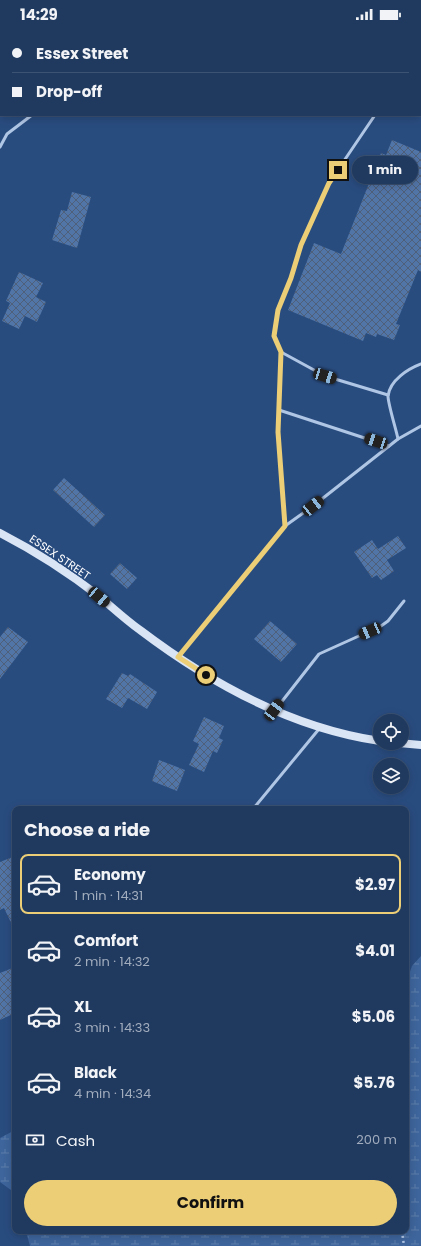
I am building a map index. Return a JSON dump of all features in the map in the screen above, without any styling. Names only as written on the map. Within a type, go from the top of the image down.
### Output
[{"type":"main road","name":"ESSEX STREET","points":[[0,533],[25,546],[63,570],[178,657],[230,689],[274,710],[321,727],[357,738],[373,740]]},
{"type":"main road","points":[[409,744],[421,745]]},
{"type":"lane","points":[[0,147],[7,134],[31,116]]},
{"type":"lane","points":[[285,526],[278,432],[281,352],[274,336],[278,310],[291,278],[301,245],[329,183],[374,116]]},
{"type":"lane","points":[[281,352],[325,376],[388,396]]},
{"type":"lane","points":[[398,438],[388,396],[394,381],[410,369],[421,364]]},
{"type":"lane","points":[[278,410],[389,446]]},
{"type":"lane","points":[[178,657],[285,526],[313,506],[398,438],[421,426]]},
{"type":"lane","points":[[274,710],[319,654],[381,626],[388,621],[404,601]]},
{"type":"lane","points":[[255,806],[321,727]]},
{"type":"path","points":[[402,1234],[404,1246]]},
{"type":"green space","points":[[421,956],[421,1246],[30,1246],[27,1234],[409,1234],[409,974],[412,966]]},
{"type":"green space","points":[[12,1132],[12,1191],[0,1182],[0,1138]]},
{"type":"building","points":[[392,140],[421,152],[421,272],[418,270],[396,324],[400,325],[394,340],[377,334],[376,337],[366,333],[363,341],[288,310],[314,243],[341,254],[381,153],[386,155]]},
{"type":"building","points":[[72,192],[91,197],[77,248],[52,240],[61,210],[67,211]]},
{"type":"building","points":[[19,272],[43,283],[36,297],[46,302],[37,322],[25,316],[19,329],[2,321],[10,303],[6,301]]},
{"type":"building","points":[[64,478],[105,515],[94,527],[53,490]]},
{"type":"building","points":[[398,536],[406,548],[387,560],[394,571],[381,580],[377,575],[372,578],[354,552],[372,540],[378,549]]},
{"type":"building","points":[[120,563],[137,578],[127,589],[110,574]]},
{"type":"building","points":[[270,621],[297,644],[281,662],[254,639]]},
{"type":"building","points":[[8,627],[28,642],[0,679],[0,637]]},
{"type":"building","points":[[122,673],[128,676],[130,674],[157,692],[147,709],[128,698],[122,708],[106,699]]},
{"type":"building","points":[[204,717],[224,726],[219,738],[223,740],[217,753],[213,751],[204,772],[189,765],[199,744],[193,741]]},
{"type":"building","points":[[159,760],[185,770],[177,791],[152,781]]},
{"type":"building","points":[[12,857],[12,925],[4,908],[0,910],[0,862]]},
{"type":"building","points":[[12,968],[12,1014],[0,1020],[0,973]]},
{"type":"route","points":[[206,675],[178,657],[285,526],[278,432],[281,352],[274,336],[278,310],[286,293],[301,245],[329,183],[338,170]]}]
